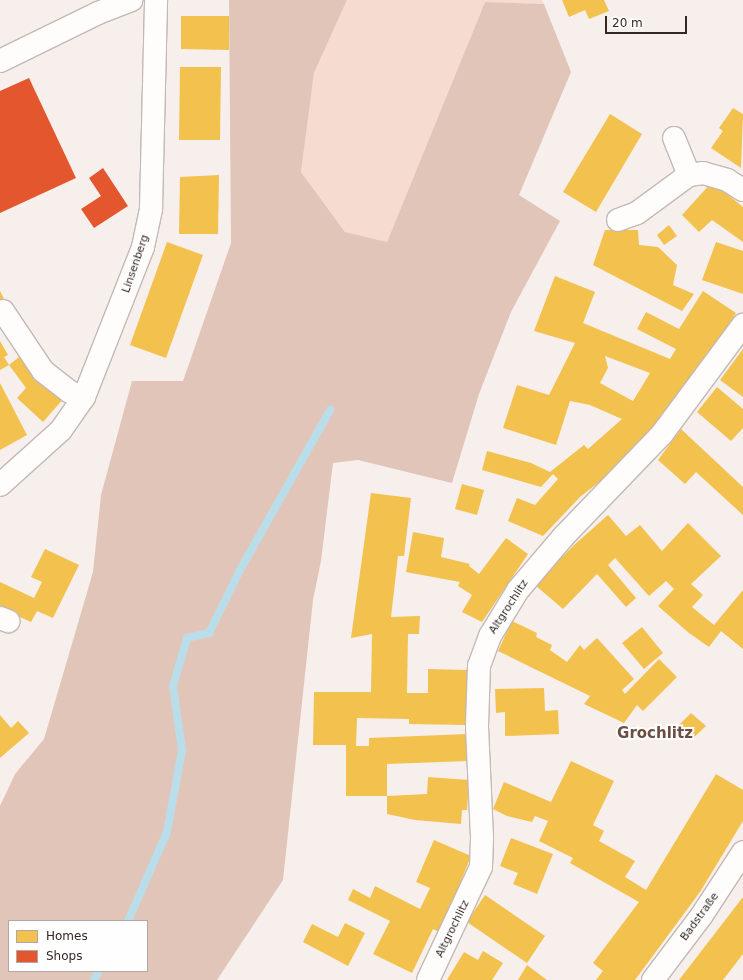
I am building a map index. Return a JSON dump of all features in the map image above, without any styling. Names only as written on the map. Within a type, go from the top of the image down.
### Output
[{"type":"street","points":[[0,61],[98,13],[132,0]]},
{"type":"street","name":"Linsenberg","points":[[0,486],[61,430],[84,397],[102,356],[149,226],[156,0]]},
{"type":"street","points":[[674,138],[689,175]]},
{"type":"street","points":[[618,220],[638,213],[689,175],[703,173],[727,180],[743,190]]},
{"type":"street","points":[[3,311],[43,371],[70,392],[84,397]]},
{"type":"street","name":"Altgrochlitz","points":[[428,980],[481,867],[483,843],[477,726],[479,666],[490,636],[518,590],[564,536],[662,434],[743,325]]},
{"type":"street","name":"Badstraße","points":[[653,980],[702,915],[742,858]]},
{"type":"shaded area","points":[[229,0],[347,0],[314,73],[301,172],[345,232],[387,242],[485,2],[544,4],[571,72],[519,195],[560,221],[511,312],[479,394],[452,483],[358,460],[333,463],[321,561],[313,600],[283,880],[217,980],[0,980],[0,806],[15,774],[44,739],[93,572],[101,495],[132,381],[183,381],[231,243]]},
{"type":"shaded area","points":[[347,0],[542,0],[544,4],[485,2],[387,242],[345,232],[301,172],[314,73]]},
{"type":"building: Homes","points":[[562,0],[604,0],[609,11],[589,19],[585,10],[569,17]]},
{"type":"building: Homes","points":[[181,16],[229,16],[229,50],[181,49]]},
{"type":"building: Homes","points":[[180,67],[221,67],[220,140],[179,140]]},
{"type":"building: Homes","points":[[733,108],[743,114],[741,168],[711,148],[723,131],[719,128]]},
{"type":"building: Homes","points":[[610,114],[642,134],[596,212],[563,192]]},
{"type":"building: Homes","points":[[219,175],[218,234],[179,234],[180,177]]},
{"type":"building: Homes","points":[[712,182],[743,207],[743,242],[712,220],[699,232],[682,215]]},
{"type":"building: Homes","points":[[669,225],[677,236],[664,245],[657,235]]},
{"type":"building: Homes","points":[[605,230],[638,230],[639,245],[658,247],[677,265],[673,285],[694,294],[682,311],[593,265]]},
{"type":"building: Homes","points":[[167,242],[203,255],[166,358],[130,345]]},
{"type":"building: Homes","points":[[716,242],[743,251],[743,294],[702,280]]},
{"type":"building: Homes","points":[[555,276],[595,292],[583,323],[670,359],[676,349],[637,329],[646,312],[679,329],[703,291],[736,313],[686,390],[653,431],[613,471],[580,497],[543,536],[508,521],[517,498],[535,505],[558,479],[553,474],[541,487],[482,470],[487,451],[531,463],[550,472],[584,445],[588,449],[622,419],[590,405],[570,401],[556,445],[503,428],[517,385],[549,395],[575,343],[534,331]],"holes":[[[605,356],[650,373],[633,401],[600,383],[608,368]]]},
{"type":"building: Homes","points":[[0,291],[5,301],[0,304]]},
{"type":"building: Homes","points":[[0,341],[8,355],[4,357],[9,365],[0,370]]},
{"type":"building: Homes","points":[[743,349],[743,397],[720,380]]},
{"type":"building: Homes","points":[[23,354],[64,398],[43,422],[17,398],[26,388],[9,365]]},
{"type":"building: Homes","points":[[0,383],[27,435],[0,450]]},
{"type":"building: Homes","points":[[717,387],[743,409],[743,428],[731,441],[697,412]]},
{"type":"building: Homes","points":[[681,429],[743,487],[743,515],[696,472],[685,484],[658,460]]},
{"type":"building: Homes","points":[[462,484],[484,490],[477,515],[455,509]]},
{"type":"building: Homes","points":[[371,493],[411,498],[404,556],[398,556],[391,617],[420,616],[419,634],[408,634],[407,693],[428,693],[428,669],[467,670],[466,725],[409,724],[409,719],[357,718],[356,746],[369,746],[369,738],[467,734],[468,761],[387,764],[387,796],[346,796],[346,745],[313,745],[314,692],[371,692],[372,634],[351,638]]},
{"type":"building: Homes","points":[[608,515],[626,536],[640,525],[662,551],[688,523],[721,556],[691,584],[703,595],[692,607],[714,625],[743,590],[743,649],[721,631],[709,647],[689,633],[658,606],[674,589],[666,581],[649,596],[615,558],[608,565],[636,598],[626,607],[597,574],[563,609],[535,585],[573,546]]},
{"type":"building: Homes","points":[[413,532],[444,538],[441,557],[470,564],[469,566],[479,574],[506,538],[528,554],[482,622],[462,612],[472,595],[458,586],[460,582],[406,572]]},
{"type":"building: Homes","points":[[45,549],[79,565],[53,618],[37,611],[31,622],[0,608],[0,582],[34,598],[42,582],[31,577]]},
{"type":"building: Homes","points":[[512,621],[537,633],[536,637],[552,645],[550,650],[567,662],[580,645],[584,650],[597,638],[634,679],[622,690],[625,694],[659,659],[677,677],[643,711],[637,705],[624,723],[584,704],[590,696],[498,651]]},
{"type":"building: Homes","points":[[642,627],[663,653],[644,669],[622,643]]},
{"type":"building: Homes","points":[[544,688],[545,711],[558,710],[559,734],[505,736],[505,712],[496,713],[495,689]]},
{"type":"building: Homes","points":[[691,713],[706,726],[691,740],[678,726]]},
{"type":"building: Homes","points":[[0,715],[11,728],[18,721],[29,733],[0,758]]},
{"type":"building: Homes","points":[[571,761],[614,781],[593,825],[604,831],[599,841],[635,861],[625,877],[646,890],[716,774],[743,790],[743,821],[700,892],[635,980],[596,980],[603,971],[593,963],[639,902],[570,863],[573,858],[539,841],[548,821],[535,816],[532,822],[507,816],[493,809],[504,782],[551,802]]},
{"type":"building: Homes","points":[[428,777],[469,780],[467,810],[462,810],[461,824],[415,820],[387,814],[387,796],[427,794]]},
{"type":"building: Homes","points":[[511,838],[553,854],[537,894],[513,884],[518,873],[500,866]]},
{"type":"building: Homes","points":[[434,840],[471,856],[445,921],[439,932],[433,929],[412,973],[373,954],[390,921],[348,900],[353,889],[370,898],[375,886],[420,909],[430,888],[416,882]]},
{"type":"building: Homes","points":[[485,895],[545,936],[527,963],[467,922]]},
{"type":"building: Homes","points":[[743,897],[743,954],[723,980],[679,980]]},
{"type":"building: Homes","points":[[345,923],[365,933],[348,966],[303,942],[312,924],[338,937]]},
{"type":"building: Homes","points":[[483,951],[503,963],[492,980],[447,980],[464,952],[478,960]]},
{"type":"building: Homes","points":[[527,965],[547,980],[518,980]]},
{"type":"building: Shops","points":[[29,78],[76,178],[0,213],[0,91]]},
{"type":"building: Shops","points":[[103,168],[128,206],[94,228],[81,209],[101,196],[89,178]]},
{"type":"waterway","points":[[128,920],[167,832],[182,750],[173,686],[187,638],[209,633],[240,570],[330,410]]},
{"type":"waterway","points":[[94,980],[98,972]]},
{"type":"district","name":"Grochlitz","points":[[655,734]]}]
